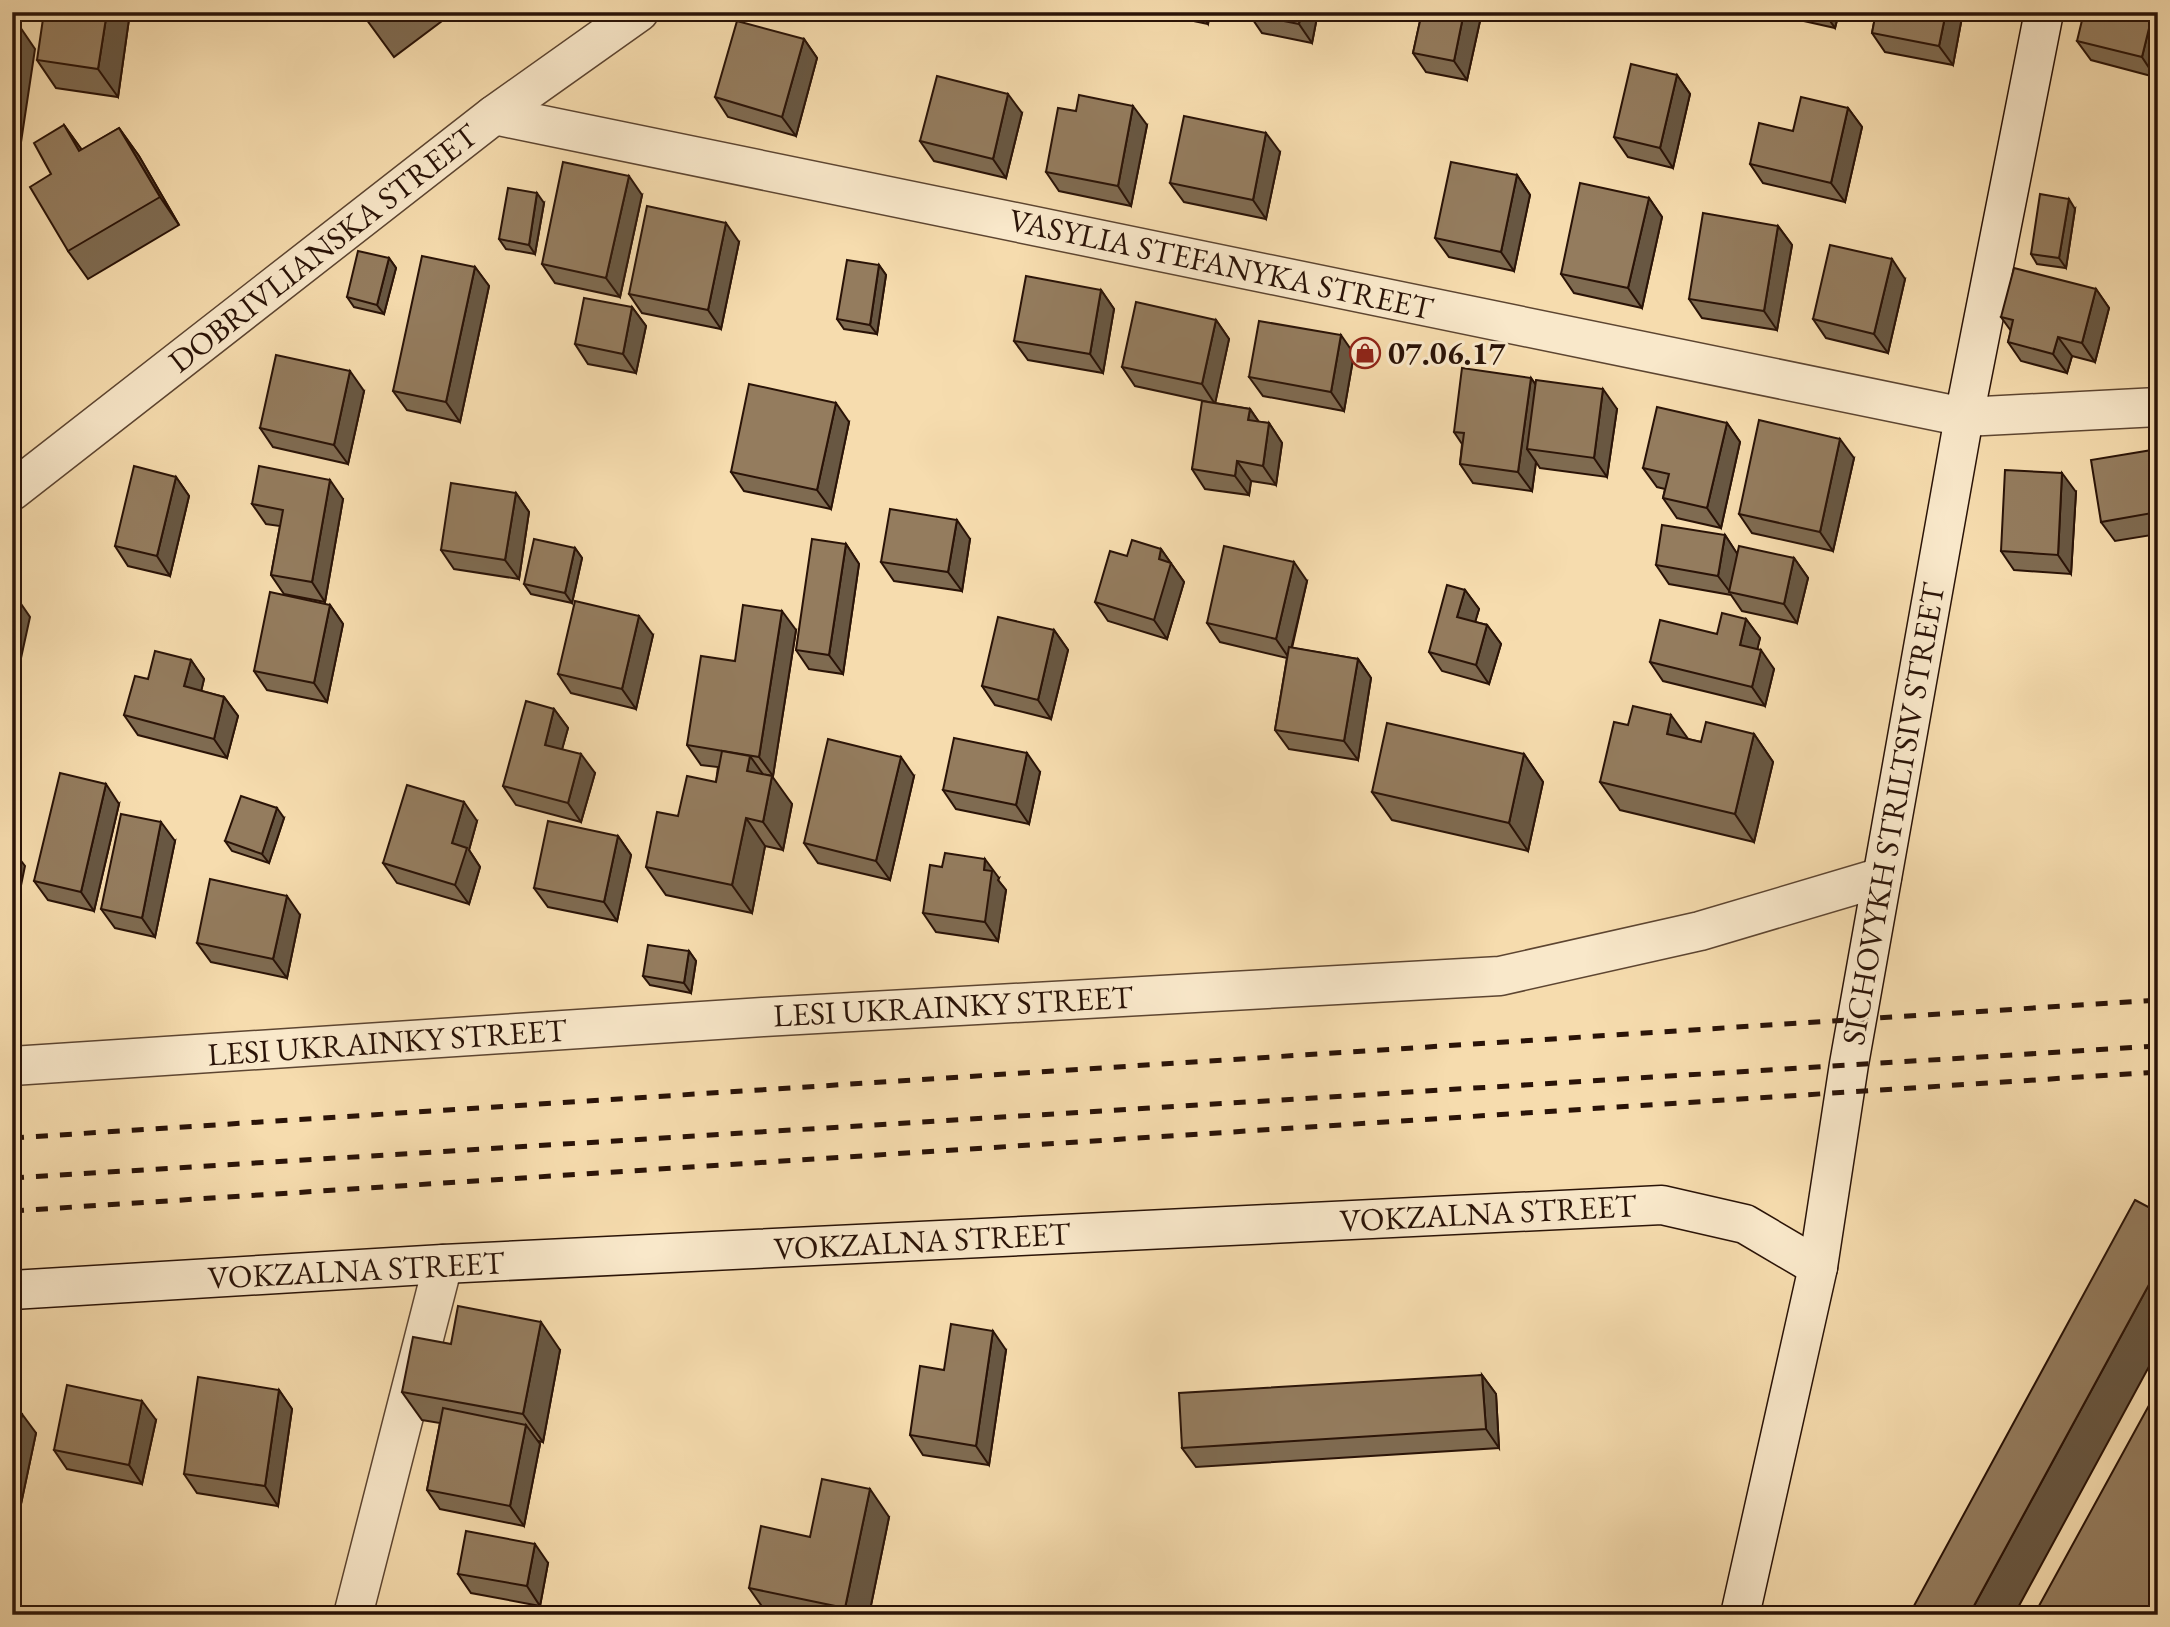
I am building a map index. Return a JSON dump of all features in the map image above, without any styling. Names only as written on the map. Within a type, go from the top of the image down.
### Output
[{"type":"street","name":"DOBRIVLIANSKA STREET","points":[[12,491],[494,115],[639,12]]},
{"type":"street","name":"SICHOVYKH STRILTSIV STREET","points":[[1740,1615],[1818,1267],[1849,1064],[1964,417],[2044,12]]},
{"type":"street","name":"VASYLIA STEFANYKA STREET","points":[[494,115],[1964,417],[2158,407]]},
{"type":"street","name":"LESI UKRAINKY STREET","points":[[12,1066],[763,1017],[1500,976],[1700,931],[1882,877]]},
{"type":"street","name":"VOKZALNA STREET","points":[[12,1290],[443,1264],[1662,1205],[1745,1224],[1818,1267]]},
{"type":"street","points":[[354,1615],[443,1264]]},
{"type":"building","points":[[44,12],[107,12],[98,69],[37,60]]},
{"type":"building","points":[[362,12],[381,12],[369,21]]},
{"type":"building","points":[[1249,12],[1301,12],[1299,24]]},
{"type":"building","points":[[1422,12],[1464,12],[1454,61],[1413,53]]},
{"type":"building","points":[[1876,12],[1946,12],[1939,46],[1872,33]]},
{"type":"building","points":[[2084,12],[2153,12],[2142,57],[2077,41]]},
{"type":"building","points":[[12,20],[16,21],[12,44]]},
{"type":"building","points":[[737,21],[804,39],[782,117],[715,97]]},
{"type":"building","points":[[1631,64],[1677,75],[1660,148],[1614,137]]},
{"type":"building","points":[[937,76],[1008,94],[993,159],[920,141]]},
{"type":"building","points":[[1079,95],[1133,106],[1118,186],[1046,172],[1058,108],[1076,111]]},
{"type":"building","points":[[1801,97],[1848,108],[1831,183],[1750,164],[1759,123],[1793,131]]},
{"type":"building","points":[[1184,116],[1266,133],[1253,200],[1170,183]]},
{"type":"building","points":[[64,125],[79,151],[119,128],[160,197],[68,251],[30,187],[51,174],[34,143]]},
{"type":"building","points":[[563,162],[629,176],[606,278],[542,264]]},
{"type":"building","points":[[1451,162],[1517,175],[1501,252],[1435,238]]},
{"type":"building","points":[[1580,183],[1649,198],[1628,288],[1561,274]]},
{"type":"building","points":[[508,188],[537,193],[529,245],[499,239]]},
{"type":"building","points":[[2040,194],[2069,199],[2059,258],[2031,254]]},
{"type":"building","points":[[647,206],[726,223],[708,310],[629,294]]},
{"type":"building","points":[[1703,213],[1778,226],[1764,311],[1689,299]]},
{"type":"building","points":[[1830,245],[1892,259],[1874,334],[1813,319]]},
{"type":"building","points":[[358,251],[389,258],[377,305],[347,297]]},
{"type":"building","points":[[422,256],[475,267],[446,402],[393,391]]},
{"type":"building","points":[[847,260],[879,265],[870,325],[837,319]]},
{"type":"building","points":[[2014,268],[2096,289],[2082,343],[2058,337],[2053,354],[2008,342],[2013,320],[2001,317]]},
{"type":"building","points":[[1026,276],[1101,290],[1090,354],[1014,341]]},
{"type":"building","points":[[584,298],[632,307],[623,354],[575,344]]},
{"type":"building","points":[[1136,302],[1216,320],[1202,384],[1122,367]]},
{"type":"building","points":[[1259,321],[1341,335],[1331,392],[1249,377]]},
{"type":"building","points":[[276,355],[350,371],[334,445],[260,428]]},
{"type":"building","points":[[1462,368],[1531,378],[1518,472],[1460,464],[1464,433],[1454,432]]},
{"type":"building","points":[[1536,380],[1603,389],[1594,458],[1527,449]]},
{"type":"building","points":[[749,384],[836,403],[817,490],[731,472]]},
{"type":"building","points":[[1202,401],[1250,409],[1248,420],[1269,423],[1263,466],[1237,461],[1235,476],[1192,469]]},
{"type":"building","points":[[1657,407],[1727,423],[1707,508],[1663,498],[1669,474],[1643,468]]},
{"type":"building","points":[[1759,420],[1840,439],[1820,532],[1739,514]]},
{"type":"building","points":[[2158,449],[2158,512],[2101,522],[2091,460]]},
{"type":"building","points":[[134,466],[176,477],[157,556],[115,546]]},
{"type":"building","points":[[259,466],[330,480],[312,582],[271,575],[283,510],[252,504]]},
{"type":"building","points":[[2005,470],[2062,473],[2058,555],[2001,551]]},
{"type":"building","points":[[451,483],[516,493],[505,560],[441,550]]},
{"type":"building","points":[[890,509],[957,520],[948,572],[881,562]]},
{"type":"building","points":[[1662,525],[1725,535],[1718,576],[1656,565]]},
{"type":"building","points":[[534,539],[575,548],[565,593],[524,584]]},
{"type":"building","points":[[812,539],[846,544],[829,655],[796,650]]},
{"type":"building","points":[[1132,540],[1161,549],[1159,559],[1171,563],[1154,620],[1095,602],[1110,551],[1127,556]]},
{"type":"building","points":[[1224,546],[1294,562],[1276,639],[1207,623]]},
{"type":"building","points":[[1739,546],[1794,558],[1784,604],[1729,592]]},
{"type":"building","points":[[1447,585],[1465,590],[1457,617],[1487,625],[1476,665],[1429,652]]},
{"type":"building","points":[[270,592],[330,605],[314,683],[254,671]]},
{"type":"building","points":[[12,597],[17,598],[12,619]]},
{"type":"building","points":[[575,601],[639,616],[622,689],[558,674]]},
{"type":"building","points":[[743,605],[782,611],[759,757],[687,745],[701,656],[735,661]]},
{"type":"building","points":[[1722,613],[1746,619],[1740,645],[1761,650],[1752,687],[1650,662],[1660,620],[1717,634]]},
{"type":"building","points":[[998,617],[1054,630],[1038,700],[982,686]]},
{"type":"building","points":[[1289,647],[1358,659],[1344,741],[1275,730]]},
{"type":"building","points":[[155,651],[191,660],[184,686],[224,697],[214,739],[124,715],[135,676],[148,679]]},
{"type":"building","points":[[526,701],[554,709],[545,745],[581,754],[568,803],[503,786]]},
{"type":"building","points":[[1633,706],[1671,715],[1667,734],[1701,742],[1706,722],[1754,734],[1735,814],[1600,782],[1614,722],[1628,725]]},
{"type":"building","points":[[1387,723],[1524,754],[1509,823],[1372,792]]},
{"type":"building","points":[[954,738],[1027,753],[1016,805],[943,790]]},
{"type":"building","points":[[828,739],[901,757],[876,861],[804,843]]},
{"type":"building","points":[[722,751],[750,756],[747,771],[772,776],[763,822],[746,818],[732,885],[646,867],[657,812],[678,816],[687,776],[716,782]]},
{"type":"building","points":[[60,773],[106,784],[81,892],[34,881]]},
{"type":"building","points":[[407,785],[464,802],[452,843],[467,848],[455,885],[383,863]]},
{"type":"building","points":[[241,796],[277,808],[262,854],[225,841]]},
{"type":"building","points":[[121,814],[161,822],[142,918],[101,909]]},
{"type":"building","points":[[548,821],[618,836],[604,902],[534,888]]},
{"type":"building","points":[[945,853],[985,859],[984,870],[992,871],[985,922],[923,913],[930,865],[942,867]]},
{"type":"building","points":[[210,879],[287,896],[273,959],[197,943]]},
{"type":"building","points":[[648,945],[689,951],[684,983],[643,976]]},
{"type":"building","points":[[2135,1200],[2158,1212],[2158,1268],[1969,1615],[1909,1615]]},
{"type":"building","points":[[458,1306],[541,1322],[523,1414],[402,1392],[413,1337],[451,1344]]},
{"type":"building","points":[[951,1324],[993,1331],[976,1446],[910,1435],[920,1366],[944,1370]]},
{"type":"building","points":[[1482,1375],[1486,1429],[1182,1448],[1179,1393]]},
{"type":"building","points":[[198,1377],[279,1390],[265,1486],[184,1474]]},
{"type":"building","points":[[67,1385],[142,1401],[129,1465],[54,1450]]},
{"type":"building","points":[[2158,1389],[2158,1597],[2148,1615],[2034,1615]]},
{"type":"building","points":[[443,1408],[526,1425],[510,1506],[427,1490]]},
{"type":"building","points":[[12,1412],[22,1414],[12,1461]]},
{"type":"building","points":[[822,1479],[870,1489],[845,1608],[749,1588],[761,1526],[810,1537]]},
{"type":"building","points":[[466,1531],[535,1544],[527,1586],[458,1574]]},
{"type":"railway","points":[[12,1138],[2158,1000]]},
{"type":"railway","points":[[12,1178],[2158,1046]]},
{"type":"railway","points":[[12,1211],[2158,1072]]},
{"type":"place","name":"07.06.17","points":[[1365,353]]}]
